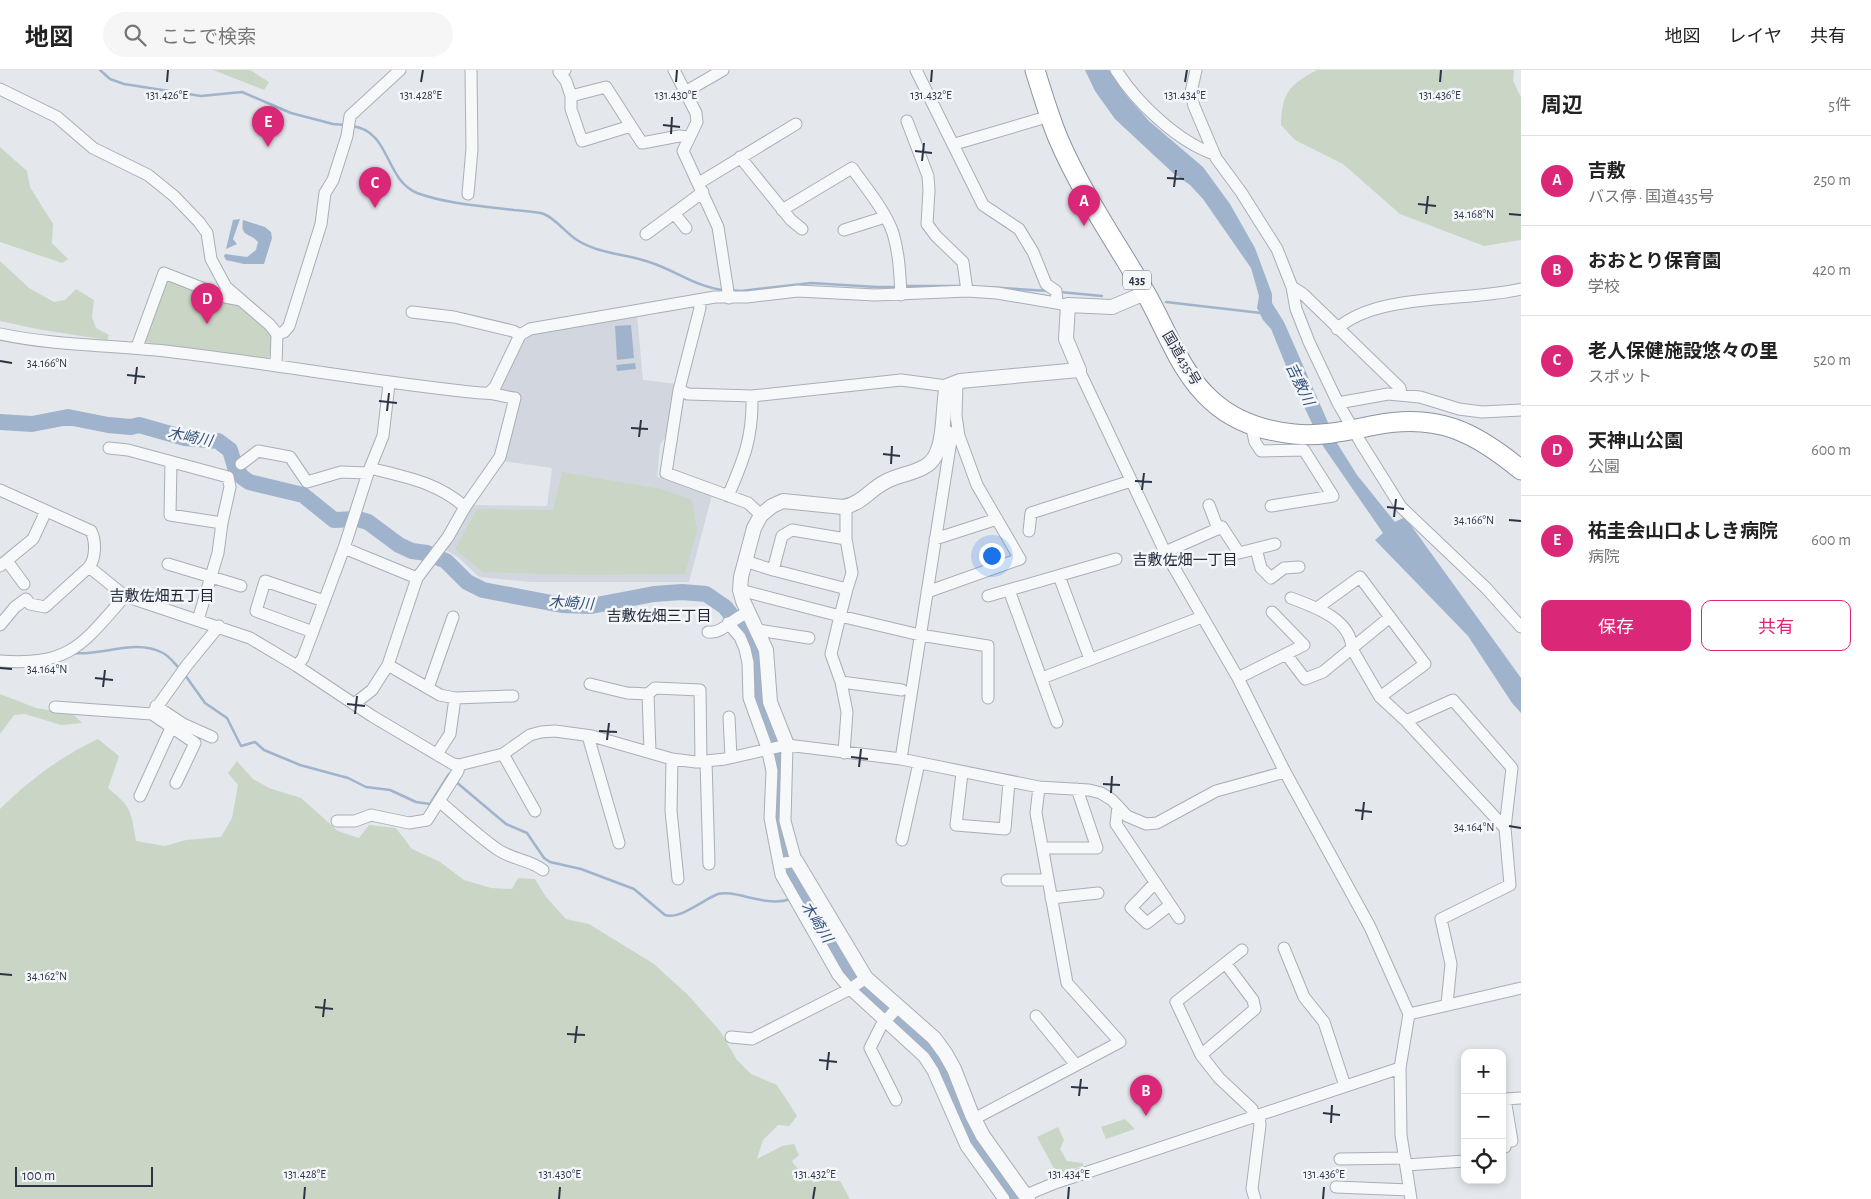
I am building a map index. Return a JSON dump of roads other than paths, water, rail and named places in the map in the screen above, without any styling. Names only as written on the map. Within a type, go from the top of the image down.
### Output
[{"type":"highway","name":"国道435号","points":[[1035,70],[1050,116],[1082,187],[1145,293],[1190,378],[1222,409],[1251,424],[1268,430],[1296,435],[1350,430],[1400,422],[1447,426],[1482,440],[1521,470]]},
{"type":"street","points":[[277,334],[284,332],[289,326],[321,224],[325,193],[333,180],[350,116],[400,70]]},
{"type":"street","points":[[468,194],[472,150],[471,70]]},
{"type":"street","points":[[565,70],[559,72],[566,80],[572,96],[570,109],[582,141],[631,126]]},
{"type":"street","points":[[674,70],[696,113],[697,122],[683,151],[718,226],[729,298]]},
{"type":"street","points":[[684,92],[723,70]]},
{"type":"street","points":[[916,70],[925,83],[945,130],[954,144],[965,172],[983,205],[1019,229],[1033,252],[1046,284],[1056,291],[1063,304],[1066,339],[1165,552],[1238,678],[1285,772],[1370,927],[1409,1014],[1400,1068],[1401,1135],[1410,1194],[1336,1187]]},
{"type":"street","points":[[1116,70],[1146,108],[1182,136],[1214,154]]},
{"type":"street","points":[[1196,70],[1191,92],[1194,106],[1214,154],[1277,249],[1292,287],[1296,309],[1350,430],[1401,507],[1486,588],[1521,627]]},
{"type":"street","points":[[572,96],[606,87],[642,144],[679,136],[690,137]]},
{"type":"street","points":[[0,89],[57,117],[94,148],[148,174],[174,196],[207,233],[215,270],[226,287],[270,325],[277,334],[276,364]]},
{"type":"street","points":[[954,144],[1050,116]]},
{"type":"street","points":[[907,121],[928,176],[927,224],[936,236],[963,262],[967,292]]},
{"type":"street","points":[[646,234],[674,213],[701,187],[740,158],[796,124]]},
{"type":"street","points":[[740,158],[782,210],[802,229]]},
{"type":"street","points":[[782,210],[852,168],[885,217],[892,232],[898,252],[901,295]]},
{"type":"street","points":[[674,213],[686,228]]},
{"type":"street","points":[[844,230],[885,217]]},
{"type":"street","points":[[137,347],[164,274],[225,297],[241,300]]},
{"type":"street","points":[[1292,287],[1303,294],[1400,388],[1401,395]]},
{"type":"street","points":[[1337,329],[1347,320],[1402,303],[1498,294],[1521,288]]},
{"type":"street","points":[[490,392],[495,387],[520,335],[530,328],[699,300],[747,298],[798,290],[874,295],[967,292],[998,293],[1063,304],[1112,307],[1145,293]]},
{"type":"street","points":[[699,300],[698,316],[680,390],[666,473],[748,503],[761,515]]},
{"type":"street","points":[[412,312],[466,320],[513,331],[520,335]]},
{"type":"street","points":[[0,334],[37,340],[137,347],[276,364],[389,384],[481,393],[490,392],[497,396],[515,398],[500,457],[465,507],[448,537],[417,578],[388,665],[372,690],[354,704]]},
{"type":"street","points":[[680,390],[688,394],[752,396],[901,380],[952,384],[1079,370]]},
{"type":"street","points":[[298,666],[313,632],[383,436],[389,384]]},
{"type":"street","points":[[901,759],[951,433],[952,384]]},
{"type":"street","points":[[952,384],[956,416],[951,433],[926,467],[888,480],[861,502],[846,506],[783,501],[772,506],[761,515],[754,528],[745,561],[740,590],[748,613],[758,630],[766,650],[770,702],[787,745],[785,821],[796,860],[806,882],[829,914],[845,946],[866,978],[934,1038],[945,1053],[954,1069],[974,1119],[983,1136],[1027,1197],[1055,1183],[1400,1068]]},
{"type":"street","points":[[1338,403],[1388,394],[1420,397],[1459,409],[1482,412],[1521,410]]},
{"type":"street","points":[[728,496],[748,446],[752,419],[752,396]]},
{"type":"street","points":[[1251,424],[1255,442],[1261,451],[1304,450],[1333,496],[1271,506]]},
{"type":"street","points":[[927,592],[1020,559],[977,484],[951,433]]},
{"type":"street","points":[[109,448],[128,450],[228,477],[230,487],[218,553],[198,620]]},
{"type":"street","points":[[241,464],[258,450],[290,457],[307,482],[341,472],[369,471],[418,480],[450,493],[465,507]]},
{"type":"street","points":[[171,463],[170,515],[222,523]]},
{"type":"street","points":[[1029,531],[1031,513],[1131,481]]},
{"type":"street","points":[[0,490],[92,531],[96,540],[92,563],[46,607],[30,604],[26,599],[0,625]]},
{"type":"street","points":[[1210,505],[1218,529]]},
{"type":"street","points":[[844,752],[847,712],[841,682],[831,654],[852,573],[846,539],[846,506]]},
{"type":"street","points":[[24,584],[2,564],[33,538],[46,511]]},
{"type":"street","points":[[935,540],[998,519]]},
{"type":"street","points":[[1165,552],[1222,527],[1239,553],[1275,544]]},
{"type":"street","points":[[773,570],[782,536],[792,530],[846,539]]},
{"type":"street","points":[[344,548],[417,578]]},
{"type":"street","points":[[1256,549],[1261,568],[1271,578],[1284,568],[1299,567]]},
{"type":"street","points":[[988,596],[1116,559]]},
{"type":"street","points":[[745,561],[848,590]]},
{"type":"street","points":[[168,564],[242,586]]},
{"type":"street","points":[[89,567],[125,596],[250,638],[298,666],[354,704],[437,754],[459,765],[503,754],[530,735],[555,731],[588,736],[672,759],[704,761],[787,745],[901,759],[1039,788],[1076,789],[1101,793],[1118,806],[1127,816],[1146,824],[1157,824],[1216,791],[1285,772]]},
{"type":"street","points":[[1059,576],[1090,659]]},
{"type":"street","points":[[1317,608],[1360,577],[1425,664],[1380,697]]},
{"type":"street","points":[[313,632],[256,611],[265,581],[324,601]]},
{"type":"street","points":[[740,590],[920,635],[988,646],[988,698]]},
{"type":"street","points":[[1009,590],[1057,722]]},
{"type":"street","points":[[0,661],[41,661],[72,650],[82,643],[125,596]]},
{"type":"street","points":[[1291,598],[1317,608],[1340,622],[1351,640],[1352,649],[1380,697],[1406,721],[1505,828]]},
{"type":"street","points":[[1238,678],[1304,645],[1272,612]]},
{"type":"street","points":[[708,632],[713,634],[720,631],[740,615],[748,613]]},
{"type":"street","points":[[428,688],[453,617]]},
{"type":"street","points":[[1042,678],[1202,617]]},
{"type":"street","points":[[1286,654],[1305,679],[1323,672],[1390,617]]},
{"type":"street","points":[[728,623],[740,637],[745,649],[748,663],[749,698],[767,748],[772,771],[770,818],[779,864],[790,892],[811,924],[838,975],[850,989],[924,1057],[933,1071],[966,1146],[1004,1199]]},
{"type":"street","points":[[154,710],[218,626]]},
{"type":"street","points":[[758,630],[809,638]]},
{"type":"street","points":[[388,665],[440,695],[455,698],[513,696]]},
{"type":"street","points":[[841,682],[902,690]]},
{"type":"street","points":[[590,684],[627,693],[648,694],[655,688],[700,690],[709,864]]},
{"type":"street","points":[[648,694],[650,752]]},
{"type":"street","points":[[437,754],[450,734],[455,698]]},
{"type":"street","points":[[1406,721],[1452,700],[1512,768],[1505,828],[1510,885],[1441,919],[1451,964],[1447,1004]]},
{"type":"street","points":[[55,707],[154,710],[212,737]]},
{"type":"street","points":[[154,710],[171,728],[195,743],[176,783]]},
{"type":"street","points":[[729,717],[731,757]]},
{"type":"street","points":[[140,796],[171,728]]},
{"type":"street","points":[[588,736],[619,843]]},
{"type":"street","points":[[503,754],[535,811]]},
{"type":"street","points":[[672,759],[671,811],[678,879]]},
{"type":"street","points":[[902,840],[919,763]]},
{"type":"street","points":[[337,821],[355,821],[371,815],[409,823],[427,820],[458,771],[459,765]]},
{"type":"street","points":[[962,773],[956,825],[1005,829],[1009,782]]},
{"type":"street","points":[[974,1119],[1120,1042],[1066,982],[1036,813],[1039,788]]},
{"type":"street","points":[[1042,848],[1097,848],[1076,789]]},
{"type":"street","points":[[439,801],[498,849],[517,860],[532,862],[543,870]]},
{"type":"street","points":[[1118,806],[1116,824],[1179,918]]},
{"type":"street","points":[[779,864],[796,860]]},
{"type":"street","points":[[1007,880],[1048,880]]},
{"type":"street","points":[[1155,883],[1131,908],[1147,923],[1170,905]]},
{"type":"street","points":[[1051,898],[1098,893]]},
{"type":"street","points":[[811,924],[829,914]]},
{"type":"street","points":[[1284,948],[1304,997],[1324,1022],[1345,1086]]},
{"type":"street","points":[[1242,950],[1176,1002],[1201,1055],[1219,1078],[1256,1115],[1260,1125],[1252,1189],[1255,1199]]},
{"type":"street","points":[[1201,1055],[1255,1009],[1253,1000],[1226,964]]},
{"type":"street","points":[[731,1037],[752,1039],[850,989],[866,978]]},
{"type":"street","points":[[1409,1014],[1521,988]]},
{"type":"street","points":[[896,1100],[870,1048],[881,1026],[886,1023],[898,1008]]},
{"type":"street","points":[[1036,1016],[1076,1065]]},
{"type":"street","points":[[1506,1141],[1512,1141],[1505,1099],[1521,1098]]},
{"type":"street","points":[[1340,1159],[1461,1162]]},
{"type":"water","name":"吉敷川","points":[[1085,70],[1109,70],[1126,95],[1149,121],[1203,167],[1230,204],[1255,248],[1272,294],[1272,303],[1284,322],[1337,443],[1357,475],[1395,522],[1405,517],[1521,678],[1521,713],[1512,703],[1468,636],[1375,540],[1383,533],[1323,446],[1296,390],[1271,329],[1263,320],[1257,308],[1259,296],[1251,268],[1203,199],[1190,185],[1173,173],[1115,119],[1095,91]]},
{"type":"water","points":[[240,219],[233,239],[237,244],[226,249],[233,220]]},
{"type":"water","points":[[243,220],[265,227],[271,232],[272,238],[264,264],[244,264],[226,260],[224,256],[225,254],[247,257],[256,250],[258,242],[244,232]]},
{"type":"water","points":[[631,325],[634,358],[617,360],[615,326]]},
{"type":"water","points":[[635,363],[636,369],[617,371],[616,365]]},
{"type":"waterway","points":[[100,70],[110,79],[124,84],[201,96],[242,92],[291,113],[333,124],[346,125]]},
{"type":"waterway","points":[[352,126],[365,130],[374,137],[398,177],[406,186],[417,193],[453,202],[544,214],[585,245],[659,265],[695,282],[723,290]]},
{"type":"waterway","points":[[731,290],[741,291],[811,283],[897,287]]},
{"type":"waterway","points":[[903,286],[962,286]]},
{"type":"waterway","points":[[985,287],[1050,291]]},
{"type":"waterway","points":[[1060,292],[1102,296]]},
{"type":"waterway","points":[[1166,302],[1261,313]]},
{"type":"waterway","name":"木崎川","points":[[0,422],[32,424],[68,417],[108,425],[131,427],[139,425],[185,438],[218,441],[230,450],[235,467],[242,477],[249,482],[303,495],[334,520],[358,519],[368,522],[399,545],[446,561],[467,582],[483,590],[562,605],[591,606],[654,594],[682,592],[706,594],[725,607],[740,626],[753,652],[758,701],[778,754],[777,819],[790,878],[862,993],[923,1048],[934,1061],[943,1076],[964,1127],[989,1170],[998,1177],[1014,1199]]},
{"type":"waterway","points":[[74,653],[141,647],[163,653],[180,669]]},
{"type":"waterway","points":[[185,675],[205,703],[227,718],[241,746],[255,742],[264,750],[300,765],[348,778],[366,787],[390,790],[416,802],[430,804],[449,774],[451,777]]},
{"type":"waterway","points":[[455,781],[506,824],[527,833],[544,858],[550,862],[581,869],[634,889],[665,915],[678,915],[718,894],[725,893],[771,901],[791,899]]},
{"type":"place","name":"祐圭会山口よしき病院","points":[[268,147]]},
{"type":"place","name":"老人保健施設悠々の里","points":[[375,208]]},
{"type":"place","name":"吉敷","points":[[1084,226]]},
{"type":"place","name":"天神山公園","points":[[207,324]]},
{"type":"place","name":"おおとり保育園","points":[[1146,1116]]},
{"type":"district","name":"吉敷佐畑一丁目","points":[[1185,560]]},
{"type":"district","name":"吉敷佐畑五丁目","points":[[162,596]]},
{"type":"district","name":"吉敷佐畑三丁目","points":[[659,616]]}]
